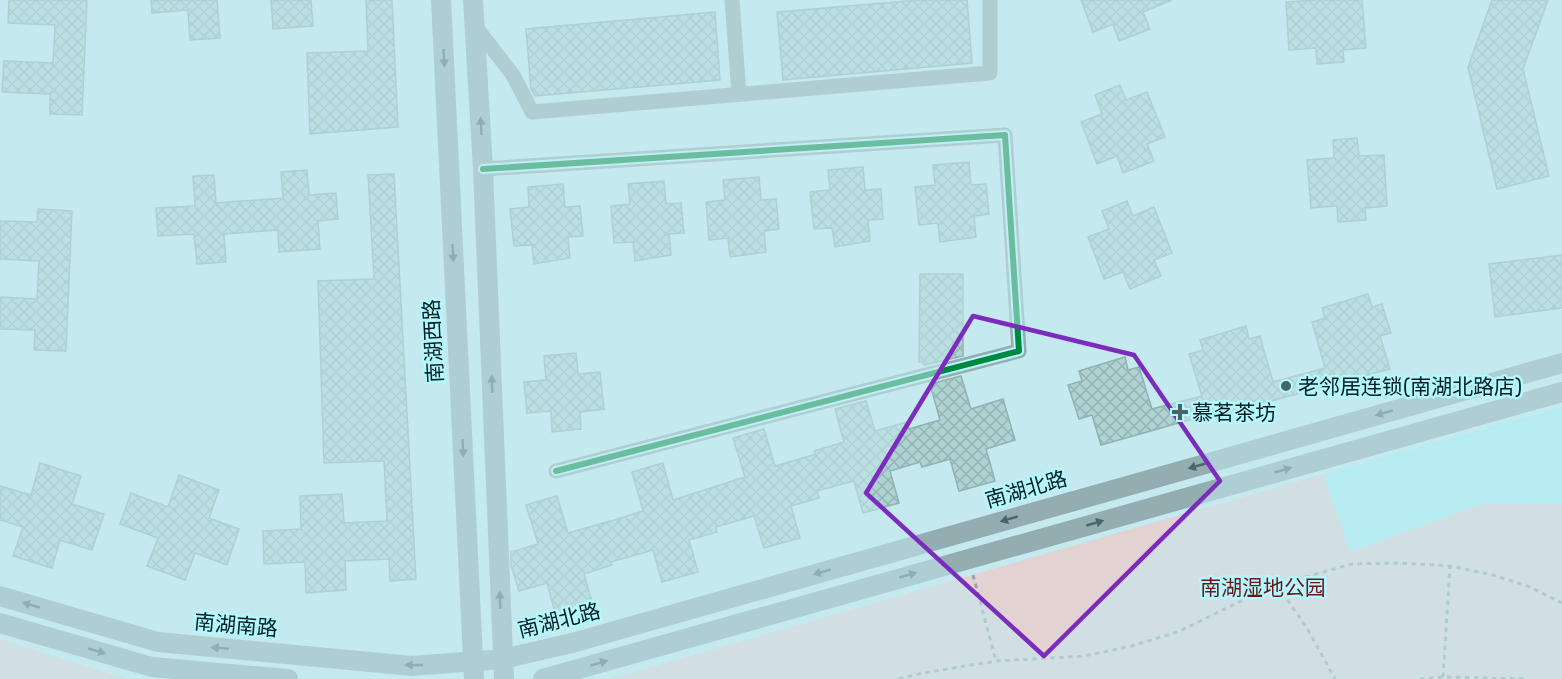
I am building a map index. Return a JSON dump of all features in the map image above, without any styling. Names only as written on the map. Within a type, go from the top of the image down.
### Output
[{"type":"main road","name":"南湖西路","points":[[441,0],[473,670]]},
{"type":"main road","points":[[473,0],[483,169],[504,679]]},
{"type":"main road","name":"南湖北路","points":[[473,670],[503,659],[584,640],[1562,363]]},
{"type":"main road","points":[[543,679],[1562,392]]},
{"type":"main road","name":"南湖南路","points":[[0,596],[158,642],[473,670]]},
{"type":"main road","points":[[0,623],[152,667],[288,679]]},
{"type":"street","points":[[732,0],[739,94]]},
{"type":"street","points":[[475,26],[513,75],[532,112],[990,73],[990,0]]},
{"type":"street","points":[[483,169],[1005,135],[1019,351],[556,471]]},
{"type":"path","points":[[969,558],[996,661]]},
{"type":"path","points":[[899,679],[996,661],[1084,656],[1132,646],[1180,632],[1277,585],[1352,564],[1400,563],[1450,566],[1493,575],[1530,587],[1561,603]]},
{"type":"path","points":[[1443,677],[1450,566]]},
{"type":"path","points":[[1277,585],[1307,628],[1335,679]]},
{"type":"path","points":[[1420,679],[1443,677],[1526,679]]},
{"type":"highlighted area","points":[[973,316],[1134,355],[1220,481],[1044,656],[866,493]]},
{"type":"shaded area","points":[[1562,407],[1562,504],[1484,503],[1349,552],[1323,474]]},
{"type":"green space","name":"南湖湿地公园","points":[[1323,474],[1350,552],[1484,503],[1562,504],[1562,679],[610,679]]},
{"type":"green space","points":[[0,639],[126,679],[0,679]]},
{"type":"building","points":[[9,0],[87,0],[82,115],[50,114],[50,94],[2,92],[4,61],[53,63],[55,25],[8,23]]},
{"type":"building","points":[[151,0],[217,0],[220,38],[190,40],[188,10],[152,13]]},
{"type":"building","points":[[271,0],[311,0],[313,26],[273,29]]},
{"type":"building","points":[[366,0],[392,0],[398,127],[310,134],[307,53],[368,51]]},
{"type":"building","points":[[920,0],[967,0],[972,63],[783,80],[777,12]]},
{"type":"building","points":[[1081,0],[1172,0],[1143,12],[1150,29],[1119,41],[1113,24],[1093,32]]},
{"type":"building","points":[[1362,0],[1366,48],[1343,50],[1344,62],[1317,64],[1316,48],[1289,50],[1286,2]]},
{"type":"building","points":[[1492,0],[1548,0],[1523,69],[1549,176],[1497,189],[1468,67]]},
{"type":"building","points":[[715,12],[720,80],[535,96],[531,89],[526,29]]},
{"type":"building","points":[[1120,85],[1126,100],[1147,92],[1165,137],[1147,144],[1154,161],[1123,173],[1117,156],[1097,164],[1081,122],[1102,114],[1095,95]]},
{"type":"building","points":[[1357,138],[1359,156],[1384,155],[1387,206],[1365,208],[1366,220],[1338,222],[1337,206],[1311,208],[1307,160],[1334,158],[1333,140]]},
{"type":"building","points":[[969,162],[971,185],[986,184],[989,214],[974,216],[976,237],[940,242],[938,223],[919,225],[915,187],[935,185],[933,165]]},
{"type":"building","points":[[863,167],[865,190],[881,189],[883,219],[868,220],[870,241],[835,247],[832,228],[814,229],[810,192],[830,190],[828,170]]},
{"type":"building","points":[[307,170],[309,195],[336,193],[338,219],[318,221],[320,249],[279,252],[278,230],[224,234],[226,262],[197,264],[194,234],[158,236],[156,208],[195,206],[193,176],[214,175],[216,203],[283,198],[281,172]]},
{"type":"building","points":[[394,174],[416,579],[390,581],[389,559],[345,561],[346,590],[306,593],[305,562],[264,564],[263,531],[301,529],[300,496],[342,494],[344,523],[387,521],[384,461],[324,463],[318,281],[374,279],[368,175]]},
{"type":"building","points":[[759,177],[761,200],[776,199],[779,229],[764,231],[766,252],[730,257],[728,238],[709,240],[706,202],[725,200],[723,180]]},
{"type":"building","points":[[664,181],[666,204],[681,203],[684,233],[669,234],[671,255],[635,261],[633,242],[614,243],[611,206],[630,204],[628,184]]},
{"type":"building","points":[[563,184],[565,207],[580,206],[583,236],[568,237],[570,258],[534,264],[532,245],[514,246],[510,209],[529,207],[528,187]]},
{"type":"building","points":[[1127,201],[1133,216],[1154,207],[1172,253],[1154,260],[1161,276],[1130,289],[1123,272],[1104,279],[1088,237],[1109,229],[1102,211]]},
{"type":"building","points":[[38,209],[72,211],[66,351],[34,350],[35,330],[0,329],[0,297],[37,299],[39,261],[0,259],[0,221],[37,222]]},
{"type":"building","points":[[1562,255],[1562,308],[1495,317],[1489,264]]},
{"type":"building","points":[[920,274],[963,274],[963,356],[924,365],[923,362],[919,362]]},
{"type":"building","points":[[1368,294],[1372,307],[1382,304],[1391,333],[1380,336],[1390,369],[1222,414],[1221,411],[1101,445],[1092,415],[1079,419],[1068,385],[1082,381],[1079,371],[1125,357],[1128,370],[1139,367],[1152,409],[1202,396],[1189,354],[1203,350],[1200,340],[1246,326],[1249,339],[1260,336],[1273,382],[1325,368],[1312,322],[1325,318],[1322,308]]},
{"type":"building","points":[[576,353],[578,374],[600,372],[604,409],[580,412],[581,429],[552,432],[551,411],[527,413],[524,382],[546,380],[544,356]]},
{"type":"building","points":[[961,376],[971,409],[1003,399],[1015,440],[986,449],[995,481],[959,491],[950,459],[922,467],[920,462],[890,471],[899,503],[863,513],[854,481],[817,491],[819,498],[791,506],[800,538],[764,548],[754,516],[716,527],[717,532],[689,540],[698,572],[662,582],[653,550],[611,562],[612,565],[584,574],[593,605],[556,616],[547,583],[519,591],[511,565],[511,552],[538,544],[526,505],[557,496],[568,533],[614,520],[643,511],[632,472],[663,463],[673,500],[745,477],[733,438],[764,429],[775,466],[816,454],[814,451],[844,442],[835,409],[866,401],[875,431],[907,422],[909,429],[940,420],[930,384]]},
{"type":"building","points":[[40,463],[81,476],[72,504],[104,514],[92,550],[60,540],[52,568],[13,556],[23,527],[0,520],[0,486],[31,495]]},
{"type":"building","points":[[179,475],[219,490],[209,518],[239,529],[227,565],[195,553],[185,580],[147,566],[158,538],[120,524],[131,493],[168,507]]},
{"type":"cycle path","points":[[483,169],[1005,135],[1019,351],[556,471]]},
{"type":"place","name":"老邻居连锁(南湖北路店)","points":[[1286,386]]},
{"type":"place","name":"慕茗茶坊","points":[[1180,412]]}]
